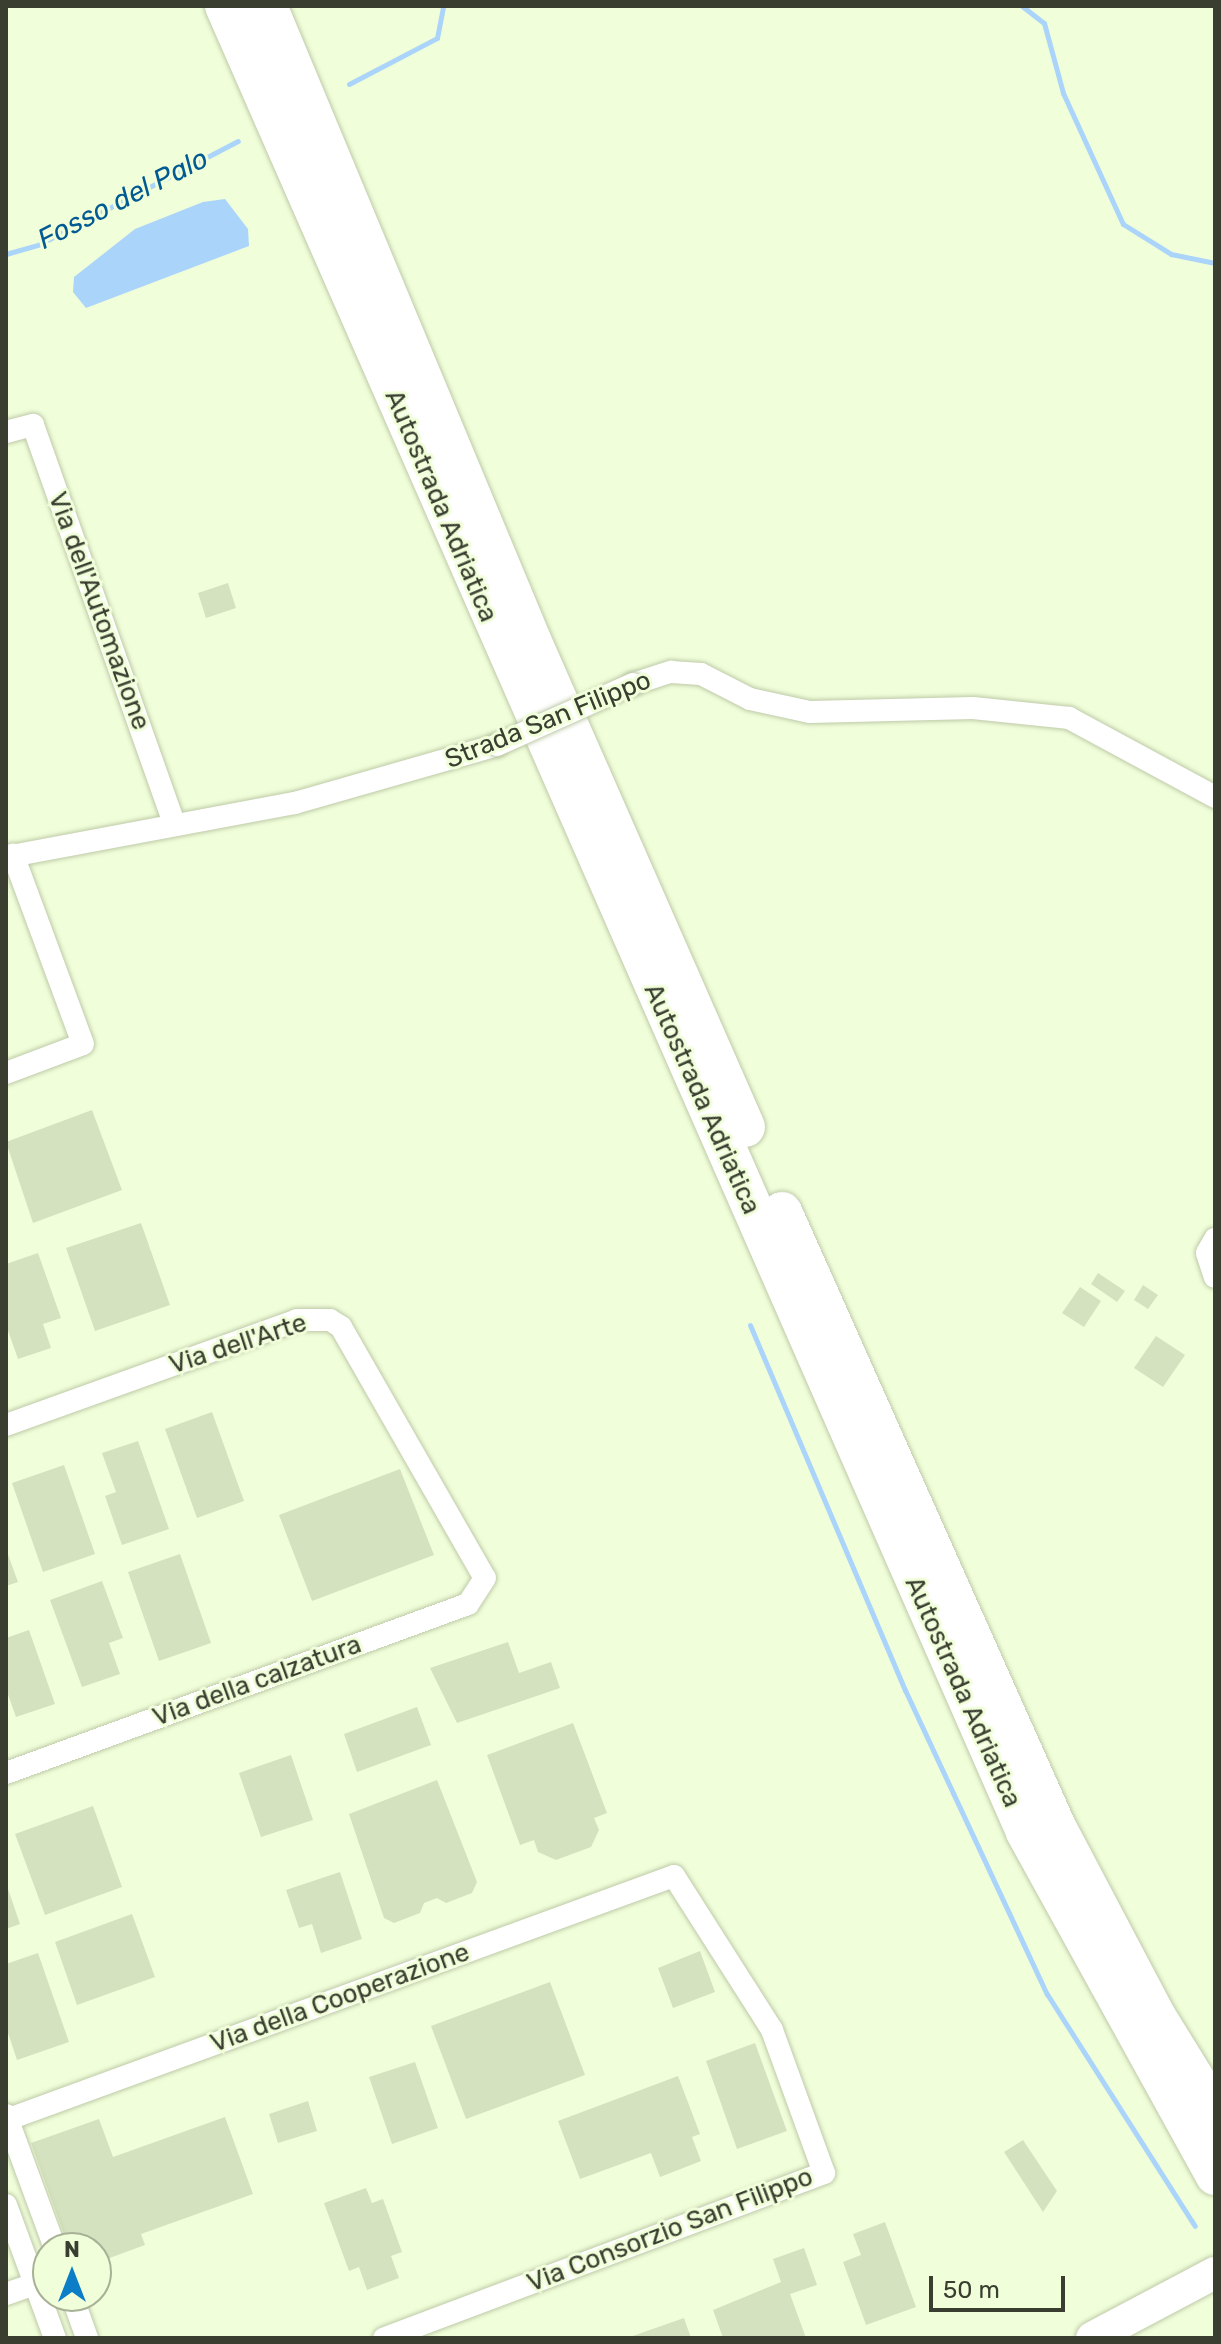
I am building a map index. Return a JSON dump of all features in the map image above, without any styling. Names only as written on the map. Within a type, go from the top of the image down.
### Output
[{"type":"highway","name":"Autostrada Adriatica","points":[[225,6],[1026,1832],[1215,2175]]},
{"type":"highway","name":"Autostrada Adriatica","points":[[267,6],[531,640],[921,1528],[1056,1827],[1155,2015],[1215,2112]]},
{"type":"main road","points":[[1092,2338],[1215,2273]]},
{"type":"street","name":"Via dell'Automazione","points":[[6,432],[33,425],[174,823]]},
{"type":"street","name":"Strada San Filippo","points":[[10,856],[174,823],[295,803],[497,745],[633,684],[671,672],[701,674],[750,699],[810,712],[973,708],[1069,718],[1215,797]]},
{"type":"street","points":[[6,1073],[83,1044],[10,856]]},
{"type":"street","points":[[1215,1239],[1207,1253],[1215,1277]]},
{"type":"street","name":"Via dell'Arte","points":[[6,1425],[297,1320],[330,1320],[341,1327],[484,1568]]},
{"type":"street","name":"Via della calzatura","points":[[6,1773],[468,1604],[483,1588],[484,1568]]},
{"type":"street","name":"Via della Cooperazione","points":[[7,2118],[674,1876]]},
{"type":"street","name":"Via Consorzio San Filippo","points":[[384,2338],[824,2173],[772,2030],[674,1876]]},
{"type":"street","points":[[7,2118],[49,2232]]},
{"type":"street","points":[[6,2205],[32,2261]]},
{"type":"street","points":[[6,2294],[32,2285]]},
{"type":"street","points":[[49,2312],[55,2338]]},
{"type":"street","points":[[78,2312],[87,2338]]},
{"type":"water","points":[[225,199],[248,229],[249,246],[86,308],[73,292],[74,277],[135,229],[203,202]]},
{"type":"building","points":[[228,583],[236,608],[206,618],[198,593]]},
{"type":"building","points":[[92,1110],[122,1190],[33,1223],[6,1142]]},
{"type":"building","points":[[141,1223],[170,1305],[95,1331],[66,1248]]},
{"type":"building","points":[[38,1253],[61,1318],[43,1324],[51,1348],[18,1359],[6,1325],[6,1264]]},
{"type":"building","points":[[1098,1273],[1125,1291],[1117,1302],[1091,1284]]},
{"type":"building","points":[[1143,1285],[1158,1295],[1148,1309],[1134,1300]]},
{"type":"building","points":[[1080,1287],[1101,1301],[1084,1327],[1062,1313]]},
{"type":"building","points":[[1156,1336],[1185,1355],[1163,1387],[1134,1368]]},
{"type":"building","points":[[212,1412],[244,1501],[197,1518],[165,1429]]},
{"type":"building","points":[[138,1441],[169,1529],[122,1545],[105,1496],[116,1492],[102,1453]]},
{"type":"building","points":[[64,1465],[95,1554],[43,1572],[12,1483]]},
{"type":"building","points":[[400,1469],[434,1555],[312,1601],[279,1515]]},
{"type":"building","points":[[6,1549],[18,1582],[6,1586]]},
{"type":"building","points":[[180,1554],[211,1643],[159,1661],[128,1572]]},
{"type":"building","points":[[102,1581],[123,1638],[109,1643],[120,1674],[82,1687],[50,1600]]},
{"type":"building","points":[[29,1630],[55,1704],[16,1717],[6,1689],[6,1638]]},
{"type":"building","points":[[508,1642],[519,1673],[551,1662],[560,1688],[457,1723],[430,1668]]},
{"type":"building","points":[[417,1707],[431,1745],[357,1772],[344,1734]]},
{"type":"building","points":[[573,1723],[607,1813],[594,1818],[599,1830],[591,1847],[556,1860],[538,1852],[534,1840],[520,1845],[487,1755]]},
{"type":"building","points":[[291,1755],[313,1820],[261,1837],[239,1773]]},
{"type":"building","points":[[437,1780],[477,1882],[472,1893],[446,1903],[437,1898],[424,1903],[420,1913],[394,1923],[384,1918],[349,1814]]},
{"type":"building","points":[[93,1806],[122,1887],[45,1915],[15,1834]]},
{"type":"building","points":[[340,1872],[362,1939],[321,1953],[312,1924],[299,1928],[286,1890]]},
{"type":"building","points":[[6,1883],[20,1924],[6,1929]]},
{"type":"building","points":[[132,1914],[155,1977],[77,2005],[55,1942]]},
{"type":"building","points":[[700,1951],[715,1992],[673,2008],[658,1968]]},
{"type":"building","points":[[38,1953],[69,2042],[17,2060],[6,2027],[6,1964]]},
{"type":"building","points":[[550,1982],[585,2075],[466,2119],[431,2026]]},
{"type":"building","points":[[755,2043],[787,2131],[737,2149],[706,2061]]},
{"type":"building","points":[[415,2062],[438,2128],[392,2144],[369,2077]]},
{"type":"building","points":[[678,2076],[700,2134],[692,2137],[701,2161],[660,2177],[651,2153],[580,2179],[558,2121]]},
{"type":"building","points":[[308,2101],[317,2131],[278,2143],[269,2114]]},
{"type":"building","points":[[225,2117],[253,2194],[141,2234],[145,2245],[112,2257],[112,2232],[63,2232],[31,2143],[99,2119],[113,2157]]},
{"type":"building","points":[[1023,2140],[1057,2191],[1043,2212],[1004,2152]]},
{"type":"building","points":[[366,2188],[372,2203],[383,2199],[402,2252],[391,2256],[399,2278],[367,2290],[359,2267],[349,2271],[324,2203]]},
{"type":"building","points":[[885,2222],[916,2307],[866,2325],[843,2262],[861,2255],[853,2234]]},
{"type":"building","points":[[804,2248],[817,2285],[790,2294],[806,2338],[723,2338],[713,2310],[781,2282],[773,2259]]},
{"type":"building","points":[[684,2318],[691,2338],[627,2338]]},
{"type":"waterway","name":"Fosso del Palo","points":[[349,84],[437,38],[443,6]]},
{"type":"waterway","name":"Fosso del Palo","points":[[1022,6],[1044,23],[1063,93],[1123,224],[1171,254],[1215,263]]},
{"type":"waterway","name":"Fosso del Palo","points":[[6,254],[40,244],[238,141]]},
{"type":"waterway","points":[[750,1325],[905,1690],[1047,1994],[1195,2226]]}]
